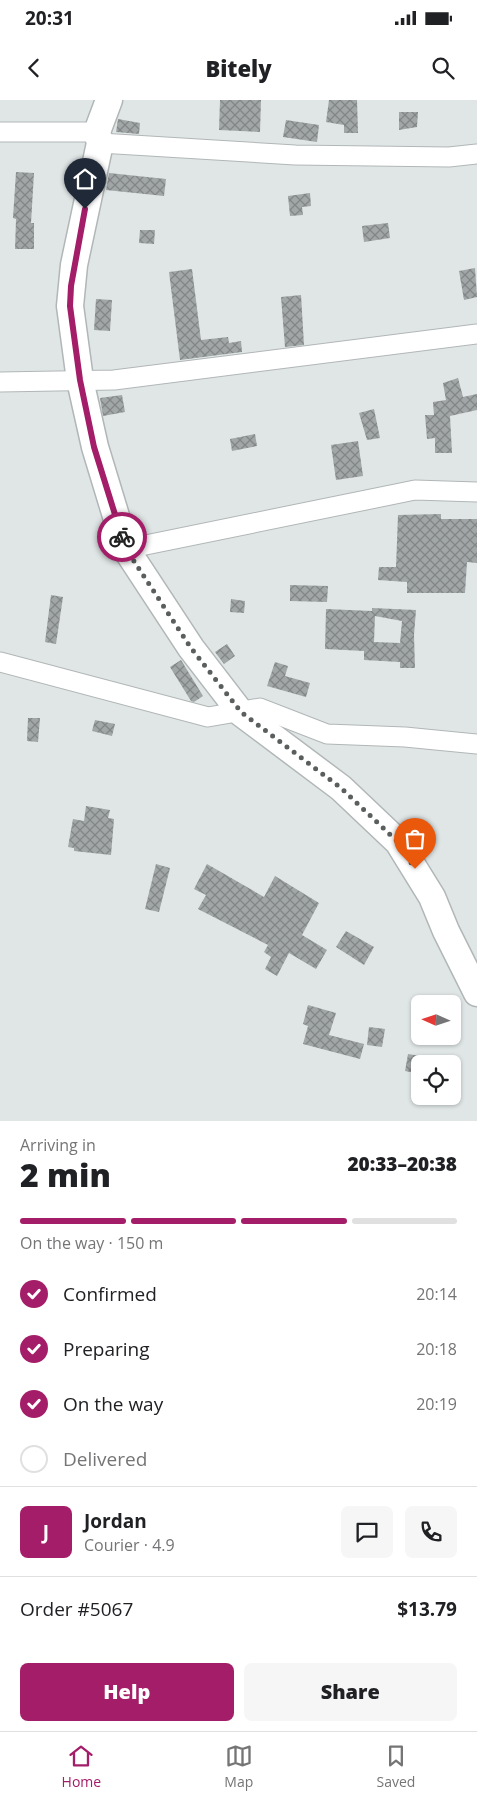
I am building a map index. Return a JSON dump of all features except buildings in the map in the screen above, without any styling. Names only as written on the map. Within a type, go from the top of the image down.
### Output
[{"type":"street","points":[[109,100],[99,138],[71,286],[70,306],[80,380],[94,447],[126,549],[191,648],[241,712],[341,788],[398,842],[432,897],[446,931],[477,993]]},
{"type":"street","points":[[0,132],[99,138],[294,155],[449,157],[477,154]]},
{"type":"street","points":[[0,382],[114,380],[477,334]]},
{"type":"street","points":[[126,549],[415,490],[477,492]]},
{"type":"street","points":[[0,662],[208,717],[260,708],[326,734],[405,737],[477,744]]},
{"type":"way so far","points":[[122,537],[126,549],[191,648],[241,712],[341,788],[398,842],[415,869]]},
{"type":"route","points":[[85,209],[71,286],[70,306],[80,380],[94,447],[122,537]]}]
